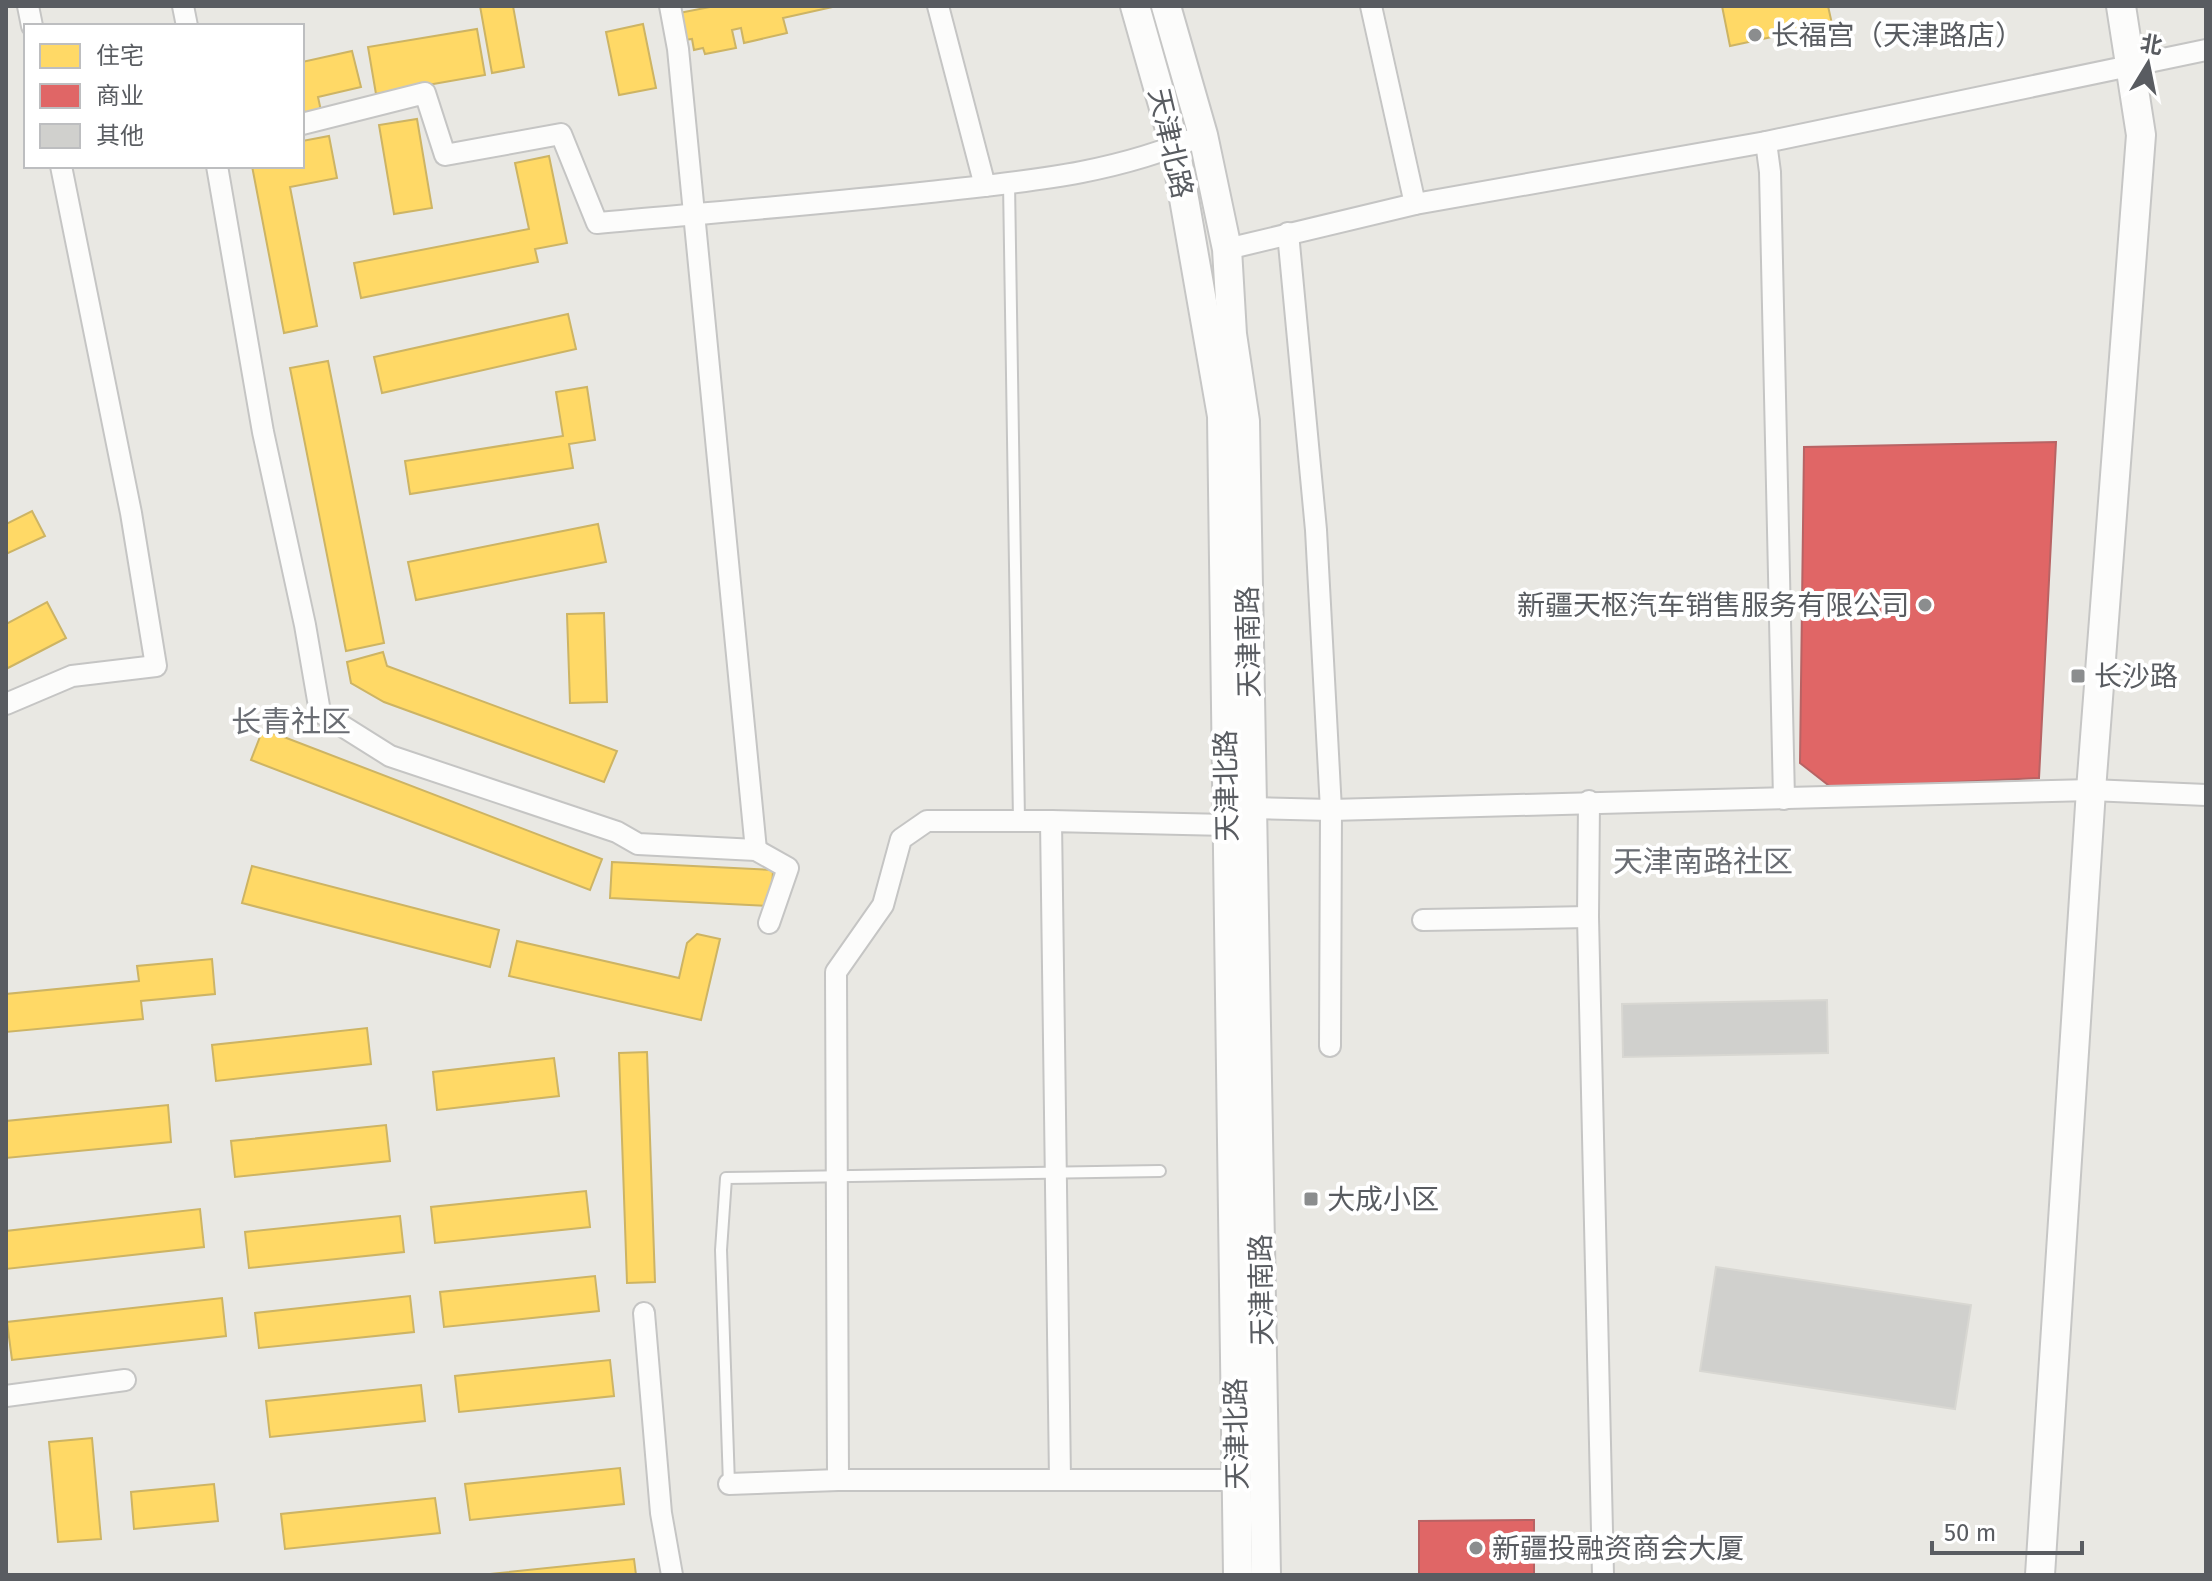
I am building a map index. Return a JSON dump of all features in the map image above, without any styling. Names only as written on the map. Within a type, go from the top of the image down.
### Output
[{"type":"street","points":[[670,6],[694,215],[756,850]]},
{"type":"street","points":[[938,6],[985,186]]},
{"type":"street","name":"天津北路","points":[[1135,6],[1175,147],[1222,416],[1238,1575]]},
{"type":"street","name":"天津南路","points":[[1166,6],[1203,135],[1227,249],[1232,334],[1245,421],[1266,1575]]},
{"type":"street","points":[[1371,6],[1415,204]]},
{"type":"street","points":[[2040,1575],[2091,790],[2141,135],[2121,6]]},
{"type":"street","points":[[1227,249],[1415,204],[1766,142],[2206,50]]},
{"type":"street","points":[[304,123],[425,93],[445,155],[561,134],[597,223],[1083,175],[1175,147],[1203,135]]},
{"type":"street","points":[[1766,142],[1770,172],[1784,799]]},
{"type":"street","points":[[6,704],[72,676],[156,666],[131,513],[61,168]]},
{"type":"street","points":[[217,168],[263,432],[305,625],[320,712],[390,756],[617,832],[638,844],[756,850],[788,868],[769,923]]},
{"type":"street","points":[[1288,233],[1316,530],[1331,810],[1330,1046]]},
{"type":"street","points":[[1251,808],[1331,810],[2091,790],[2206,795]]},
{"type":"street","points":[[1589,801],[1588,917],[1603,1575]]},
{"type":"street","points":[[838,1480],[836,972],[883,905],[901,839],[927,821],[1227,825]]},
{"type":"street","points":[[1051,821],[1060,1479]]},
{"type":"street","points":[[1423,920],[1588,917]]},
{"type":"street","points":[[644,1313],[661,1513],[672,1575]]},
{"type":"street","points":[[6,1396],[125,1380]]},
{"type":"street","points":[[1236,1412],[1264,1410]]},
{"type":"street","points":[[729,1484],[838,1480],[1237,1480]]},
{"type":"lane","points":[[1009,183],[1019,821]]},
{"type":"lane","points":[[729,1484],[721,1250],[726,1178],[1160,1171]]},
{"type":"building: 住宅","points":[[480,6],[513,6],[524,67],[492,73]]},
{"type":"building: 住宅","points":[[715,6],[837,6],[783,18],[787,33],[744,43],[741,28],[732,30],[736,48],[705,54],[703,48],[694,50],[692,39],[685,40],[679,13]]},
{"type":"building: 住宅","name":"长福宫（天津路店）","points":[[1722,6],[1828,6],[1832,24],[1730,46]]},
{"type":"building: 住宅","points":[[643,24],[656,88],[619,95],[606,32]]},
{"type":"building: 住宅","points":[[477,29],[485,75],[376,94],[368,47]]},
{"type":"building: 住宅","points":[[352,51],[361,87],[318,97],[321,111],[304,115],[304,62]]},
{"type":"building: 住宅","points":[[417,119],[432,208],[394,214],[379,125]]},
{"type":"building: 住宅","points":[[329,136],[337,178],[290,187],[317,326],[284,333],[252,168],[304,168],[304,141]]},
{"type":"building: 住宅","points":[[549,156],[567,243],[535,249],[538,262],[361,298],[354,263],[529,229],[515,163]]},
{"type":"building: 住宅","points":[[568,314],[576,349],[382,393],[374,357]]},
{"type":"building: 住宅","points":[[328,361],[384,643],[346,651],[290,368]]},
{"type":"building: 住宅","points":[[587,387],[595,440],[569,444],[573,468],[410,494],[405,461],[563,436],[556,392]]},
{"type":"building: 住宅","points":[[32,511],[45,536],[6,554],[6,524]]},
{"type":"building: 住宅","points":[[598,524],[606,562],[416,600],[408,562]]},
{"type":"building: 住宅","points":[[47,602],[66,638],[6,669],[6,624]]},
{"type":"building: 住宅","points":[[604,613],[607,702],[570,703],[567,614]]},
{"type":"building: 住宅","points":[[383,652],[387,666],[617,751],[604,782],[384,702],[351,683],[347,662]]},
{"type":"building: 住宅","points":[[263,729],[602,859],[590,890],[251,760]]},
{"type":"building: 住宅","points":[[612,862],[773,870],[771,906],[610,898]]},
{"type":"building: 住宅","points":[[252,866],[499,930],[490,967],[242,903]]},
{"type":"building: 住宅","points":[[697,934],[720,939],[701,1020],[509,976],[517,941],[679,978],[687,943]]},
{"type":"building: 住宅","points":[[212,959],[215,994],[141,1001],[143,1019],[6,1032],[6,994],[139,981],[137,966]]},
{"type":"building: 住宅","points":[[367,1028],[371,1064],[216,1081],[212,1045]]},
{"type":"building: 住宅","points":[[647,1052],[655,1282],[627,1283],[619,1053]]},
{"type":"building: 住宅","points":[[554,1058],[559,1096],[437,1110],[433,1072]]},
{"type":"building: 住宅","points":[[168,1105],[171,1142],[6,1158],[6,1121]]},
{"type":"building: 住宅","points":[[386,1125],[390,1161],[235,1177],[231,1141]]},
{"type":"building: 住宅","points":[[586,1191],[590,1227],[435,1243],[431,1207]]},
{"type":"building: 住宅","points":[[200,1209],[204,1247],[6,1269],[6,1231]]},
{"type":"building: 住宅","points":[[400,1216],[404,1252],[249,1268],[245,1232]]},
{"type":"building: 住宅","points":[[595,1276],[599,1311],[444,1327],[440,1292]]},
{"type":"building: 住宅","points":[[410,1296],[414,1332],[259,1348],[255,1313]]},
{"type":"building: 住宅","points":[[222,1298],[226,1336],[12,1360],[7,1322]]},
{"type":"building: 住宅","points":[[610,1360],[614,1396],[459,1412],[455,1376]]},
{"type":"building: 住宅","points":[[421,1385],[425,1421],[270,1437],[266,1401]]},
{"type":"building: 住宅","points":[[92,1438],[101,1539],[58,1542],[49,1442]]},
{"type":"building: 住宅","points":[[620,1468],[624,1504],[470,1520],[465,1484]]},
{"type":"building: 住宅","points":[[214,1484],[218,1521],[134,1529],[131,1492]]},
{"type":"building: 住宅","points":[[435,1498],[440,1533],[285,1549],[281,1514]]},
{"type":"building: 住宅","points":[[634,1559],[636,1575],[480,1575]]},
{"type":"building: 商业","name":"新疆天枢汽车销售服务有限公司","points":[[2056,442],[2039,778],[1832,788],[1800,763],[1804,447]]},
{"type":"building: 商业","name":"新疆投融资商会大厦","points":[[1534,1520],[1534,1575],[1419,1575],[1419,1521]]},
{"type":"building: 其他","points":[[1827,1000],[1828,1053],[1623,1057],[1622,1004]]},
{"type":"building: 其他","points":[[1716,1267],[1971,1305],[1955,1409],[1700,1371]]},
{"type":"place","name":"长福宫（天津路店）","points":[[1755,35]]},
{"type":"place","name":"新疆天枢汽车销售服务有限公司","points":[[1925,605]]},
{"type":"place","name":"长沙路","points":[[2078,676]]},
{"type":"place","name":"大成小区","points":[[1311,1199]]},
{"type":"place","name":"新疆投融资商会大厦","points":[[1476,1548]]},
{"type":"district","name":"长青社区","points":[[291,722]]},
{"type":"district","name":"天津南路社区","points":[[1703,862]]}]
